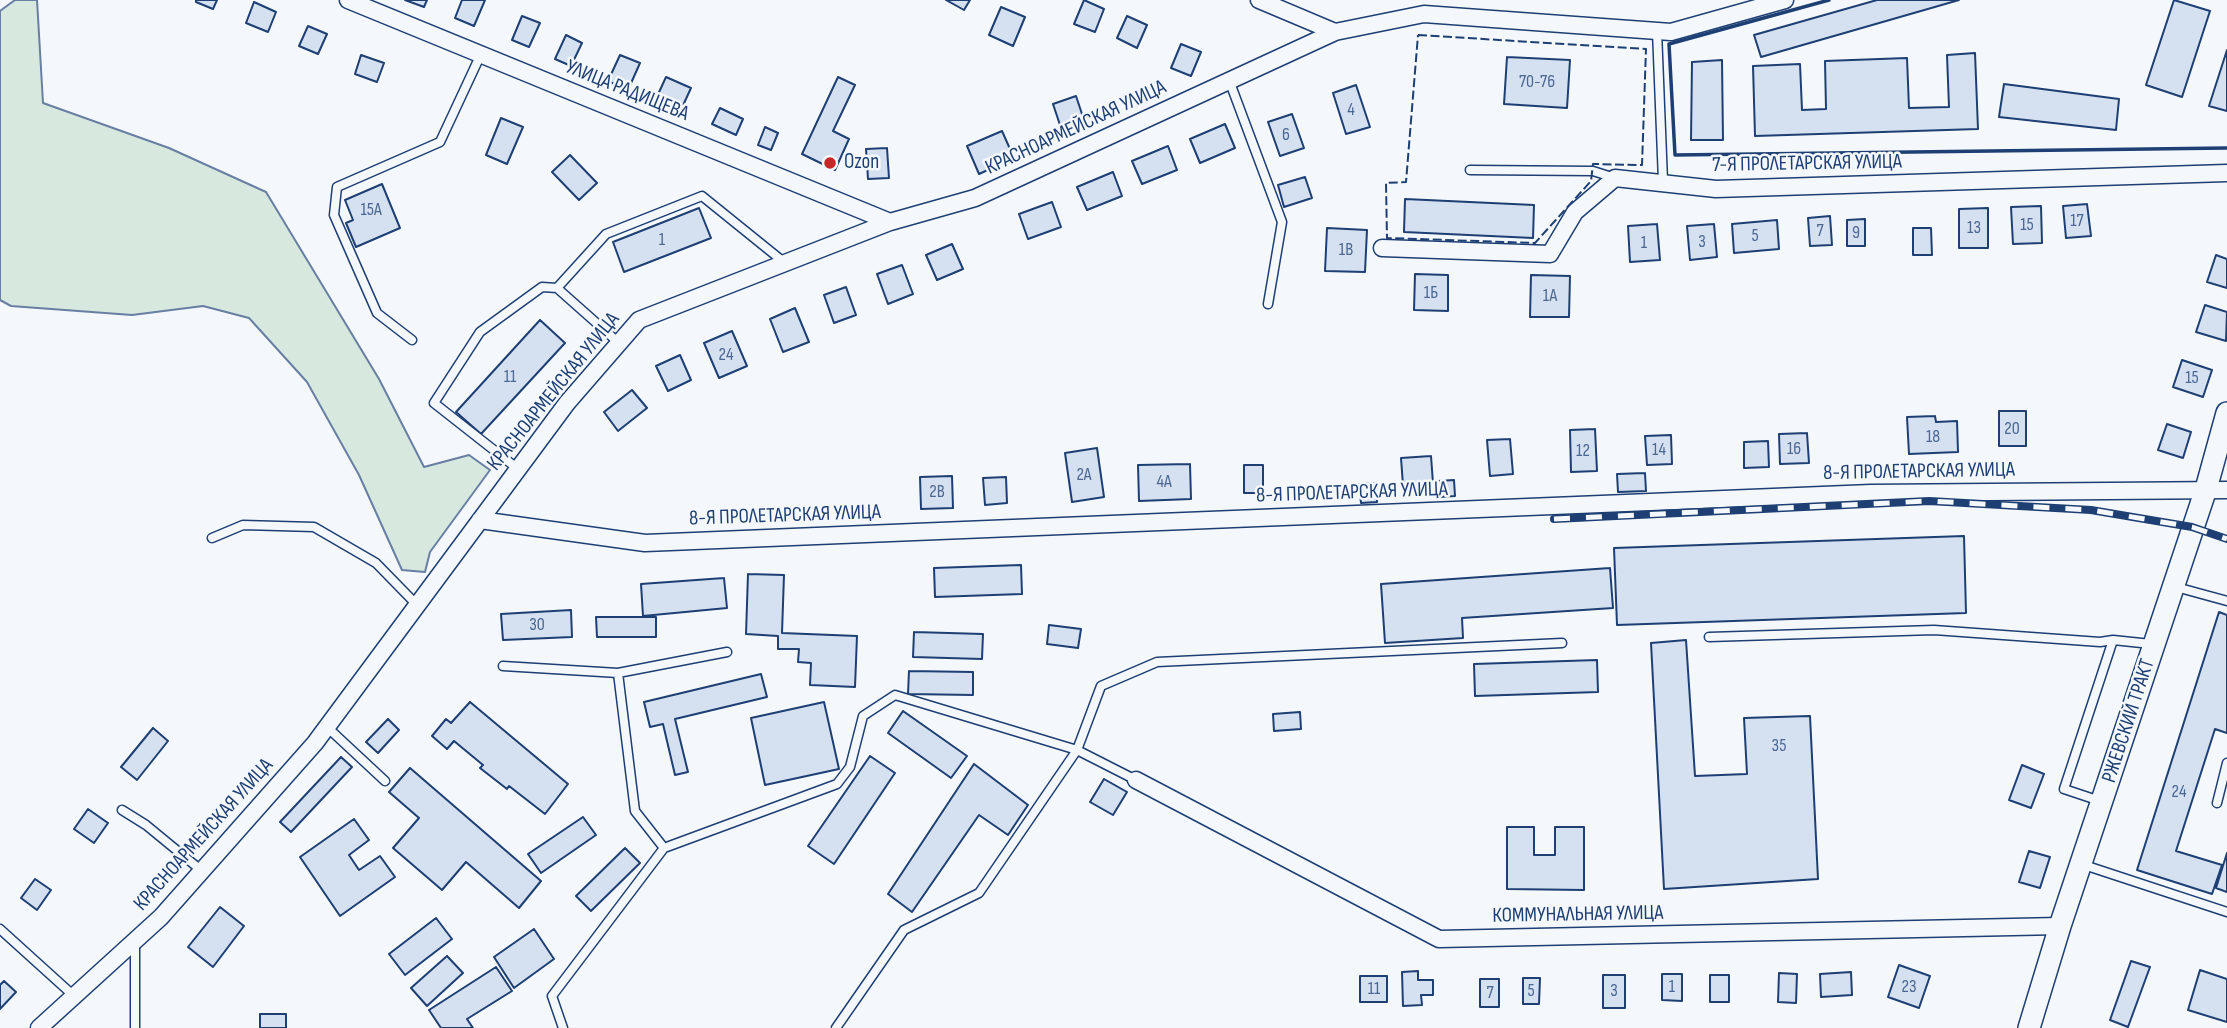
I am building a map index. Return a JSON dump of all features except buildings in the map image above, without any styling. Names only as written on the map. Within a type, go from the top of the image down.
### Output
[{"type":"main road","name":"РЖЕВСКИЙ ТРАКТ","points":[[2029,1028],[2060,926],[2173,586],[2217,490],[2227,413]]},
{"type":"street","name":"УЛИЦА РАДИЩЕВА","points":[[348,0],[890,222]]},
{"type":"street","points":[[1259,0],[1335,32]]},
{"type":"street","name":"КРАСНОАРМЕЙСКАЯ УЛИЦА","points":[[39,1028],[161,917],[327,727],[567,403],[639,320],[890,222],[975,198],[1335,32],[1424,14],[1671,32],[1785,0]]},
{"type":"street","name":"7-Я ПРОЛЕТАРСКАЯ УЛИЦА","points":[[1615,178],[1663,181],[1716,189],[2227,173]]},
{"type":"street","points":[[1382,248],[1550,254],[1575,212],[1615,178]]},
{"type":"street","name":"8-Я ПРОЛЕТАРСКАЯ УЛИЦА","points":[[480,520],[645,543],[1871,493],[2217,490]]},
{"type":"street","name":"КОММУНАЛЬНАЯ УЛИЦА","points":[[1136,780],[1439,939],[2060,926]]},
{"type":"lane","points":[[1657,31],[1663,181]]},
{"type":"lane","points":[[412,340],[377,313],[334,215],[337,187],[440,142],[481,54]]},
{"type":"lane","points":[[1230,80],[1282,222],[1268,304]]},
{"type":"lane","points":[[1470,170],[1593,171],[1615,178]]},
{"type":"lane","points":[[557,288],[606,234],[702,196],[785,263]]},
{"type":"lane","points":[[518,469],[434,403],[481,332],[542,287],[557,288],[619,343]]},
{"type":"lane","points":[[212,538],[243,525],[314,527],[376,563],[417,605]]},
{"type":"lane","points":[[2173,586],[2227,601]]},
{"type":"lane","points":[[1709,637],[1934,630],[2154,644]]},
{"type":"lane","points":[[2102,801],[2064,789],[2113,640]]},
{"type":"lane","points":[[836,1028],[904,930],[979,893],[1077,750],[1101,686],[1157,662],[1562,643]]},
{"type":"lane","points":[[503,666],[618,673],[727,652]]},
{"type":"lane","points":[[618,673],[635,811],[663,848]]},
{"type":"lane","points":[[563,1028],[552,996],[663,848],[836,784],[850,767],[863,716],[895,695],[1077,750],[1136,780]]},
{"type":"lane","points":[[327,727],[385,781]]},
{"type":"lane","points":[[2217,803],[2227,763]]},
{"type":"lane","points":[[122,810],[146,825],[202,871]]},
{"type":"lane","points":[[2081,864],[2227,912]]},
{"type":"lane","points":[[0,929],[74,996]]},
{"type":"lane","points":[[135,940],[135,1028]]},
{"type":"shaded area","points":[[15,0],[37,0],[43,103],[169,148],[266,192],[379,379],[424,467],[469,455],[490,470],[430,552],[425,572],[402,570],[359,475],[307,382],[249,318],[203,306],[132,315],[11,306],[0,300],[0,11]]},
{"type":"railway","points":[[1554,519],[1929,501],[2091,510],[2192,527],[2227,539]]},
{"type":"fence","points":[[1418,35],[1646,49],[1642,165],[1593,164],[1591,181],[1535,243],[1387,238],[1386,183],[1406,182],[1418,35]]},
{"type":"wall","points":[[1829,0],[1669,44],[1675,155],[2227,148]]},
{"type":"place","name":"Ozon","points":[[830,163]]}]
